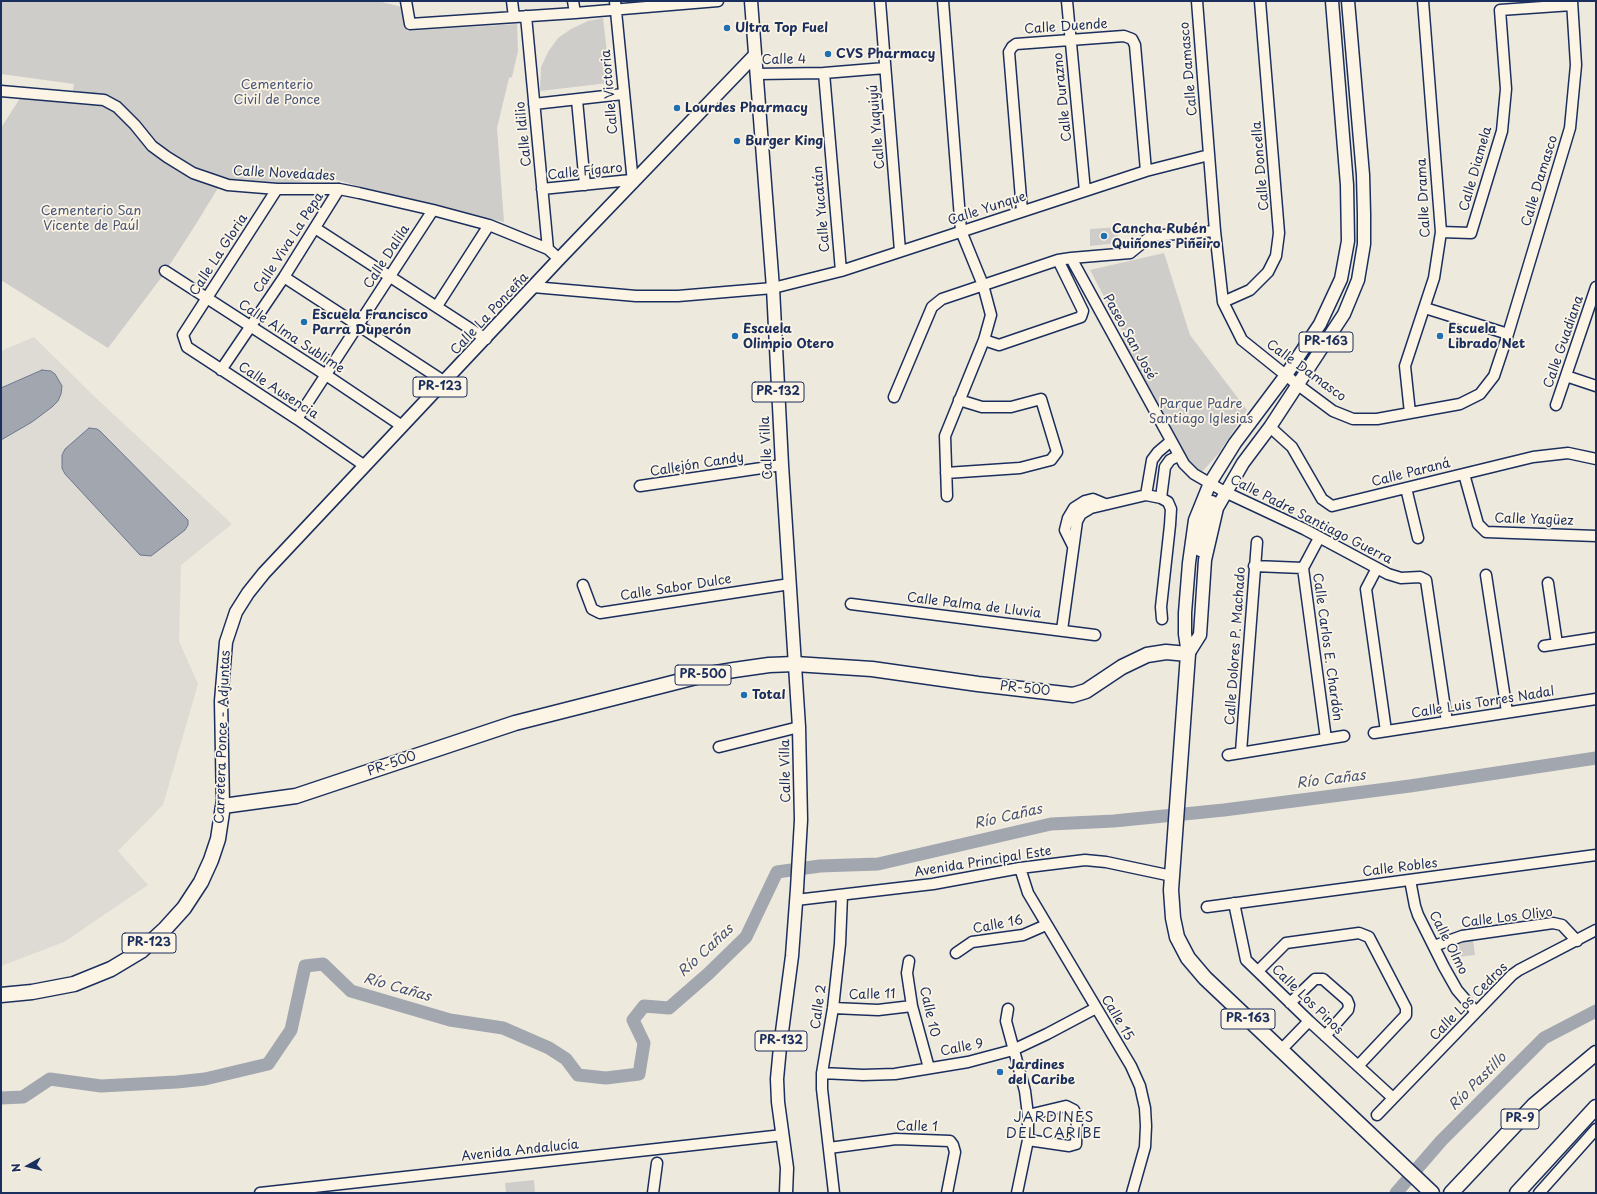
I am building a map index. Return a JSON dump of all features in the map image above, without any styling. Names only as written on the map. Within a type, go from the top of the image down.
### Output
[{"type":"highway","name":"PR-500","points":[[223,806],[296,796],[515,723],[704,675],[769,665],[796,664],[872,669],[978,684],[1073,694],[1086,691],[1122,667],[1147,655],[1166,652],[1188,654]]},
{"type":"highway","name":"PR-163","points":[[1188,654],[1172,876],[1172,918],[1177,937],[1188,958],[1205,978],[1432,1193]]},
{"type":"highway","name":"Carretera Ponce - Adjuntas","points":[[1,994],[32,992],[74,984],[111,969],[141,951],[165,929],[184,908],[202,882],[218,839],[223,806]]},
{"type":"highway","name":"PR-9","points":[[1451,1193],[1534,1105],[1596,1053]]},
{"type":"highway","points":[[1517,1193],[1596,1107]]},
{"type":"main road","name":"Calle Villa","points":[[751,1],[754,56],[773,288],[782,466],[796,664],[801,820],[796,894]]},
{"type":"main road","name":"PR-163","points":[[1188,654],[1200,635],[1203,592],[1199,566],[1200,547],[1205,520],[1217,487],[1246,428],[1286,375],[1320,324],[1341,279],[1348,241],[1348,185],[1332,1]]},
{"type":"main road","name":"PR-163","points":[[1188,654],[1185,634],[1185,613],[1189,563],[1195,520],[1217,487],[1243,463],[1270,427],[1344,314],[1358,280],[1364,244],[1363,175],[1348,1]]},
{"type":"main road","name":"Calle La Ponceña","points":[[248,593],[264,573],[486,339],[632,181],[754,56]]},
{"type":"main road","name":"Carretera Ponce - Adjuntas","points":[[223,806],[222,701],[226,642],[236,612],[248,593]]},
{"type":"main road","name":"PR-132","points":[[786,1193],[787,1168],[778,1102],[777,1079],[792,956],[796,894]]},
{"type":"street","points":[[406,1],[410,24],[575,13],[616,5],[718,1]]},
{"type":"street","points":[[512,1],[514,17]]},
{"type":"street","points":[[573,1],[575,13]]},
{"type":"street","name":"Calle Yuquiyú","points":[[880,1],[900,251]]},
{"type":"street","points":[[943,1],[961,231],[983,285],[991,315],[984,340],[945,436],[947,496]]},
{"type":"street","name":"Calle Durazno","points":[[1067,1],[1085,191]]},
{"type":"street","name":"Calle Damasco","points":[[1196,1],[1215,231],[1223,302],[1242,340],[1298,385],[1333,410],[1353,419],[1377,419],[1460,404],[1480,394],[1494,376],[1570,128],[1576,65],[1572,3]]},
{"type":"street","name":"Calle Doncella","points":[[1223,302],[1250,290],[1268,272],[1276,256],[1279,233],[1260,1]]},
{"type":"street","name":"Calle Drama","points":[[1410,413],[1405,366],[1434,278],[1441,232],[1423,1]]},
{"type":"street","name":"Calle Diamela","points":[[1441,232],[1471,232],[1502,131],[1506,89],[1500,10],[1572,3]]},
{"type":"street","name":"Calle Victoria","points":[[616,5],[632,181]]},
{"type":"street","name":"Calle Idilio","points":[[526,16],[548,250]]},
{"type":"street","name":"Calle Duende","points":[[1022,212],[1010,49],[1016,44],[1124,36],[1130,37],[1134,42],[1146,171]]},
{"type":"street","name":"Calle 4","points":[[756,74],[824,73],[885,68]]},
{"type":"street","name":"Calle Yucatán","points":[[824,73],[841,271]]},
{"type":"street","name":"Calle Novedades","points":[[1,91],[104,100],[117,107],[129,118],[152,146],[193,173],[228,185],[277,189],[339,189],[433,210],[489,225],[548,250],[559,259]]},
{"type":"street","points":[[534,104],[623,94]]},
{"type":"street","points":[[577,100],[585,185]]},
{"type":"street","name":"Calle Yunque","points":[[533,287],[636,296],[678,296],[773,288],[841,271],[1146,171],[1209,155]]},
{"type":"street","name":"Calle Fígaro","points":[[542,189],[632,181]]},
{"type":"street","name":"Calle La Gloria","points":[[183,335],[277,189]]},
{"type":"street","name":"Calle Viva La Pepa","points":[[221,370],[284,277],[339,189]]},
{"type":"street","name":"Calle Dalila","points":[[297,419],[391,277],[433,210]]},
{"type":"street","points":[[437,306],[489,225]]},
{"type":"street","points":[[315,228],[486,339]]},
{"type":"street","points":[[894,397],[932,307],[942,299],[1058,260],[1130,253],[1151,236],[1215,231]]},
{"type":"street","name":"Paseo San José","points":[[1071,258],[1178,456],[1194,474],[1217,487]]},
{"type":"street","points":[[984,340],[999,345],[1081,317],[1083,311],[1058,260]]},
{"type":"street","name":"Calle Alma Sublime","points":[[165,271],[402,426]]},
{"type":"street","points":[[284,277],[445,382]]},
{"type":"street","name":"Calle Guadiana","points":[[1556,405],[1566,376],[1591,317],[1596,287]]},
{"type":"street","points":[[1425,308],[1508,334]]},
{"type":"street","name":"Calle Ausencia","points":[[183,335],[187,347],[297,419],[365,466]]},
{"type":"street","points":[[1566,376],[1596,386]]},
{"type":"street","points":[[946,473],[1020,468],[1051,460],[1057,452],[1041,399],[1011,407],[982,407],[959,400]]},
{"type":"street","name":"Calle Paraná","points":[[1270,427],[1292,447],[1322,499],[1332,506],[1533,457],[1568,453],[1596,459]]},
{"type":"street","points":[[1146,495],[1152,460],[1158,452],[1171,441]]},
{"type":"street","points":[[1161,498],[1165,467],[1170,460],[1178,456]]},
{"type":"street","name":"Callejón Candy","points":[[640,486],[782,466]]},
{"type":"street","name":"Calle Yagüez","points":[[1464,474],[1478,524],[1486,532],[1596,536]]},
{"type":"street","name":"Calle Padre Santiago Guerra","points":[[1217,487],[1304,529],[1388,574],[1401,578],[1420,577],[1426,580],[1447,722]]},
{"type":"street","points":[[1406,488],[1414,532]]},
{"type":"street","points":[[1062,630],[1077,521],[1081,514],[1091,508],[1104,504],[1146,495],[1161,498],[1168,502],[1171,509],[1161,607],[1162,619]]},
{"type":"street","name":"Calle Carlos E. Chardón","points":[[1319,538],[1303,568],[1326,739]]},
{"type":"street","name":"Calle Dolores P. Machado","points":[[1241,752],[1257,542]]},
{"type":"street","points":[[1254,566],[1303,568]]},
{"type":"street","points":[[1377,568],[1366,589],[1386,731]]},
{"type":"street","points":[[1486,575],[1507,712]]},
{"type":"street","points":[[1548,583],[1557,644]]},
{"type":"street","name":"Calle Sabor Dulce","points":[[582,585],[592,609],[600,613],[790,584]]},
{"type":"street","name":"Calle Palma de Lluvia","points":[[851,604],[1095,635]]},
{"type":"street","points":[[1544,646],[1596,638]]},
{"type":"street","name":"Calle Luis Torres Nadal","points":[[1374,733],[1596,699]]},
{"type":"street","points":[[719,747],[799,728]]},
{"type":"street","points":[[1228,754],[1344,736]]},
{"type":"street","name":"Calle Robles","points":[[1207,907],[1596,855]]},
{"type":"street","name":"Avenida Principal Este","points":[[796,894],[842,895],[933,884],[1020,868],[1085,860],[1106,862],[1172,876]]},
{"type":"street","name":"Calle 15","points":[[1020,868],[1028,893],[1131,1066],[1140,1086],[1145,1108],[1145,1147],[1132,1193]]},
{"type":"street","name":"Calle Olmo","points":[[1410,880],[1418,915],[1457,990],[1476,1012]]},
{"type":"street","name":"Calle 2","points":[[834,1193],[822,1089],[822,1073],[833,1008],[840,944],[842,895]]},
{"type":"street","name":"Calle Los Pinos","points":[[1234,903],[1246,960],[1309,1021],[1393,1098]]},
{"type":"street","name":"Calle Los Olivo","points":[[1434,946],[1462,936],[1553,923],[1562,925],[1577,941]]},
{"type":"street","name":"Calle 16","points":[[956,953],[972,942],[1023,935],[1046,925]]},
{"type":"street","name":"Calle Los Cedros","points":[[1377,1115],[1512,975],[1596,930]]},
{"type":"street","points":[[1258,971],[1286,943],[1359,933],[1369,937],[1406,1008],[1406,1014],[1358,1066]]},
{"type":"street","name":"Calle 10","points":[[909,961],[907,973],[912,1006],[929,1068]]},
{"type":"street","points":[[1290,1003],[1315,979],[1323,978],[1347,1000],[1349,1005],[1348,1010],[1325,1036]]},
{"type":"street","name":"Calle 11","points":[[833,1008],[878,1010],[912,1006]]},
{"type":"street","name":"Calle 9","points":[[822,1073],[863,1075],[895,1074],[968,1062],[1013,1050],[1096,1008]]},
{"type":"street","points":[[1008,1009],[1006,1021],[1025,1091],[1028,1115],[1028,1140],[1017,1193]]},
{"type":"street","points":[[1281,1050],[1309,1021]]},
{"type":"street","points":[[1028,1115],[1066,1106],[1074,1110],[1077,1118],[1076,1144],[1069,1146],[1028,1140]]},
{"type":"street","points":[[1539,1193],[1596,1129]]},
{"type":"street","name":"Avenida Andalucía","points":[[260,1193],[783,1135]]},
{"type":"street","name":"Calle 1","points":[[829,1148],[896,1139],[950,1141],[955,1152],[947,1193]]},
{"type":"street","points":[[653,1193],[657,1163]]},
{"type":"shaded area","points":[[34,337],[97,399],[232,524],[181,565],[179,641],[198,684],[163,805],[118,851],[148,885],[64,942],[1,966],[1,351]]},
{"type":"shaded area","points":[[42,370],[51,371],[55,374],[62,386],[58,401],[32,422],[1,440],[1,388]]},
{"type":"shaded area","points":[[89,428],[100,431],[188,520],[188,525],[185,530],[151,556],[140,555],[65,474],[62,468],[62,455],[65,449]]},
{"type":"green space","name":"Cementerio Civil de Ponce","points":[[1,1],[378,1],[402,7],[407,31],[517,24],[518,51],[512,77],[509,78],[497,128],[504,222],[384,194],[331,178],[281,184],[229,181],[201,172],[159,146],[132,114],[119,104],[72,96],[74,84],[1,74]]},
{"type":"green space","points":[[603,18],[610,79],[608,83],[540,91],[541,67],[548,52],[558,38],[571,29],[588,21]]},
{"type":"green space","name":"Cementerio San Vicente de Paúl","points":[[20,98],[106,104],[127,120],[145,146],[191,176],[214,184],[218,188],[161,278],[108,348],[1,280],[1,128]]},
{"type":"green space","name":"Cancha Rubén Quiñones Piñeiro","points":[[1118,227],[1119,243],[1090,246],[1090,229]]},
{"type":"green space","name":"Parque Padre Santiago Iglesias","points":[[1164,253],[1190,335],[1247,410],[1219,453],[1201,473],[1185,463],[1119,340],[1125,337],[1090,270]]},
{"type":"green space","points":[[1473,939],[1475,955],[1458,957],[1456,942]]},
{"type":"green space","points":[[534,1180],[535,1193],[506,1193],[505,1183]]},
{"type":"waterway","name":"Río Cañas","points":[[1,1098],[23,1097],[50,1079],[101,1086],[177,1082],[205,1079],[268,1064],[291,1030],[305,966],[323,964],[351,991],[450,1020],[503,1028],[549,1048],[566,1059],[578,1075],[606,1078],[639,1074],[644,1043],[633,1020],[644,1006],[669,1008],[708,974],[746,937],[777,872],[820,866],[878,864],[1051,824],[1114,821],[1224,810],[1410,786],[1596,758]]},
{"type":"waterway","name":"Río Pastillo","points":[[1396,1193],[1441,1141],[1544,1038],[1596,1011]]},
{"type":"place","name":"Ultra Top Fuel","points":[[727,28]]},
{"type":"place","name":"CVS Pharmacy","points":[[828,54]]},
{"type":"place","name":"Lourdes Pharmacy","points":[[677,108]]},
{"type":"place","name":"Burger King","points":[[737,141]]},
{"type":"place","name":"Cancha Rubén Quiñones Piñeiro","points":[[1104,236]]},
{"type":"place","name":"Escuela Francisco Parra Duperón","points":[[304,322]]},
{"type":"place","name":"Escuela Olimpio Otero","points":[[735,336]]},
{"type":"place","name":"Escuela Librado Net","points":[[1440,336]]},
{"type":"place","name":"Total","points":[[744,695]]},
{"type":"place","name":"Jardines del Caribe","points":[[1000,1072]]},
{"type":"district","name":"JARDINES DEL CARIBE","points":[[1054,1126]]}]
